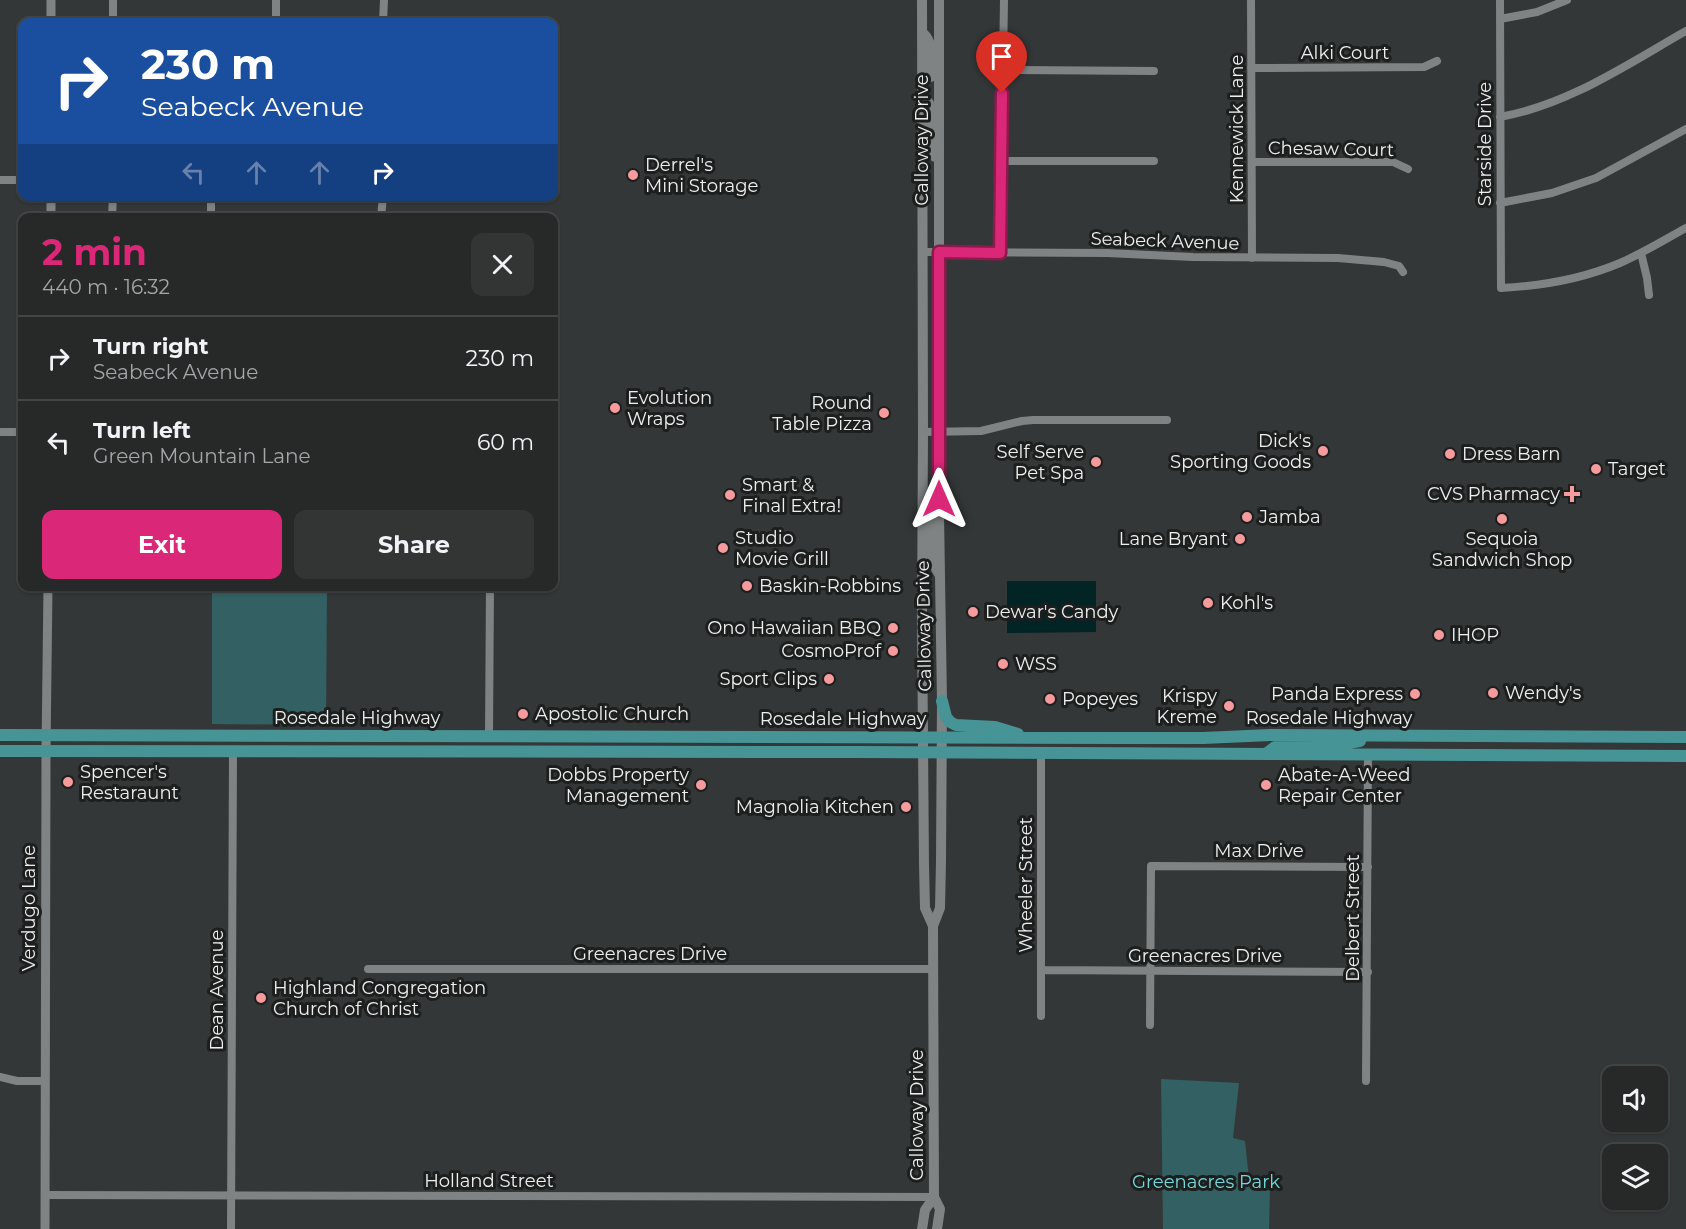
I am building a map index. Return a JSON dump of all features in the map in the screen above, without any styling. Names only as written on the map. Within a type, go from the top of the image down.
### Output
[{"type":"main road","name":"Calloway Drive","points":[[922,0],[923,752],[925,908],[933,926]]},
{"type":"main road","name":"Calloway Drive","points":[[937,1229],[940,1209],[934,1197],[933,926],[940,908],[942,737],[939,0]]},
{"type":"main road","points":[[922,32],[928,38],[931,47],[931,79],[938,101]]},
{"type":"main road","points":[[923,98],[929,103],[931,146],[938,166]]},
{"type":"main road","points":[[923,496],[932,522],[931,559],[940,576]]},
{"type":"main road","points":[[942,702],[946,717],[956,725],[995,727],[1017,734],[1040,737]]},
{"type":"main road","name":"Rosedale Highway","points":[[0,735],[1126,738],[1270,735],[1686,736]]},
{"type":"main road","points":[[1266,754],[1275,747],[1284,745],[1341,744],[1357,742],[1375,735]]},
{"type":"main road","points":[[137,751],[158,744],[197,743],[201,740],[201,736]]},
{"type":"main road","points":[[233,752],[235,747],[244,743],[323,742],[352,736]]},
{"type":"main road","points":[[502,752],[552,744],[644,744],[655,737]]},
{"type":"main road","points":[[658,752],[662,745],[666,744],[710,743],[733,737]]},
{"type":"main road","name":"Rosedale Highway","points":[[0,751],[1686,756]]},
{"type":"main road","name":"Calloway Drive","points":[[922,1229],[925,1210],[934,1197]]},
{"type":"street","points":[[51,0],[51,18]]},
{"type":"street","points":[[113,0],[113,18]]},
{"type":"street","points":[[276,0],[276,18]]},
{"type":"street","points":[[383,18],[384,0]]},
{"type":"street","points":[[1000,253],[1004,0]]},
{"type":"street","name":"Kennewick Lane","points":[[1251,0],[1252,258]]},
{"type":"street","name":"Starside Drive","points":[[1500,0],[1501,288],[1537,285],[1582,276],[1641,253]]},
{"type":"street","points":[[1500,19],[1537,12],[1567,0]]},
{"type":"street","points":[[1500,117],[1534,110],[1575,94],[1686,32]]},
{"type":"street","name":"Alki Court","points":[[1251,68],[1424,68],[1437,61]]},
{"type":"street","points":[[1003,70],[1154,71]]},
{"type":"street","points":[[1500,203],[1552,193],[1596,178],[1686,129]]},
{"type":"street","points":[[1001,161],[1154,161]]},
{"type":"street","name":"Chesaw Court","points":[[1252,162],[1393,162],[1408,169]]},
{"type":"street","points":[[0,180],[18,180]]},
{"type":"street","points":[[1649,295],[1641,253],[1686,228]]},
{"type":"street","name":"Seabeck Avenue","points":[[923,252],[1107,253],[1361,260],[1399,266],[1403,272]]},
{"type":"street","points":[[923,432],[981,431],[1033,420],[1167,420]]},
{"type":"street","points":[[0,432],[18,432]]},
{"type":"street","name":"Verdugo Lane","points":[[45,1229],[48,591]]},
{"type":"street","points":[[489,736],[490,591]]},
{"type":"street","name":"Dean Avenue","points":[[231,1229],[233,752]]},
{"type":"street","name":"Wheeler Street","points":[[1041,753],[1041,1016]]},
{"type":"street","name":"Delbert Street","points":[[1366,1081],[1368,755]]},
{"type":"street","name":"Max Drive","points":[[1150,971],[1151,866],[1368,867]]},
{"type":"street","name":"Greenacres Drive","points":[[368,969],[933,969]]},
{"type":"street","name":"Greenacres Drive","points":[[1042,970],[1368,972]]},
{"type":"street","points":[[1150,971],[1150,1025]]},
{"type":"street","points":[[0,1077],[17,1081],[45,1082]]},
{"type":"street","name":"Holland Street","points":[[45,1195],[934,1197]]},
{"type":"green space","points":[[212,591],[327,591],[326,725],[212,724]]},
{"type":"green space","name":"Greenacres Park","points":[[1161,1079],[1239,1083],[1233,1138],[1245,1141],[1250,1189],[1270,1190],[1269,1229],[1163,1229]]},
{"type":"shaded area","points":[[1007,581],[1096,581],[1096,632],[1007,633]]},
{"type":"place","name":"Derrel's Mini Storage","points":[[633,175]]},
{"type":"place","name":"Evolution Wraps","points":[[615,408]]},
{"type":"place","name":"Round Table Pizza","points":[[884,413]]},
{"type":"place","name":"Dick's Sporting Goods","points":[[1323,451]]},
{"type":"place","name":"Dress Barn","points":[[1450,454]]},
{"type":"place","name":"Self Serve Pet Spa","points":[[1096,462]]},
{"type":"place","name":"Target","points":[[1596,469]]},
{"type":"place","name":"CVS Pharmacy","points":[[1572,494]]},
{"type":"place","name":"Smart & Final Extra!","points":[[730,495]]},
{"type":"place","name":"Jamba","points":[[1247,517]]},
{"type":"place","name":"Sequoia Sandwich Shop","points":[[1502,519]]},
{"type":"place","name":"Lane Bryant","points":[[1240,539]]},
{"type":"place","name":"Studio Movie Grill","points":[[723,548]]},
{"type":"place","name":"Baskin-Robbins","points":[[747,586]]},
{"type":"place","name":"Kohl's","points":[[1208,603]]},
{"type":"place","name":"Dewar's Candy","points":[[973,612]]},
{"type":"place","name":"Ono Hawaiian BBQ","points":[[893,628]]},
{"type":"place","name":"IHOP","points":[[1439,635]]},
{"type":"place","name":"CosmoProf","points":[[893,651]]},
{"type":"place","name":"WSS","points":[[1003,664]]},
{"type":"place","name":"Sport Clips","points":[[829,679]]},
{"type":"place","name":"Wendy's","points":[[1493,693]]},
{"type":"place","name":"Panda Express","points":[[1415,694]]},
{"type":"place","name":"Popeyes","points":[[1050,699]]},
{"type":"place","name":"Krispy Kreme","points":[[1229,706]]},
{"type":"place","name":"Apostolic Church","points":[[523,714]]},
{"type":"place","name":"Spencer's Restaraunt","points":[[68,782]]},
{"type":"place","name":"Dobbs Property Management","points":[[701,785]]},
{"type":"place","name":"Abate-A-Weed Repair Center","points":[[1266,785]]},
{"type":"place","name":"Magnolia Kitchen","points":[[906,807]]},
{"type":"place","name":"Highland Congregation Church of Christ","points":[[261,998]]},
{"type":"route","points":[[939,499],[939,252],[1000,253],[1002,93]]}]
